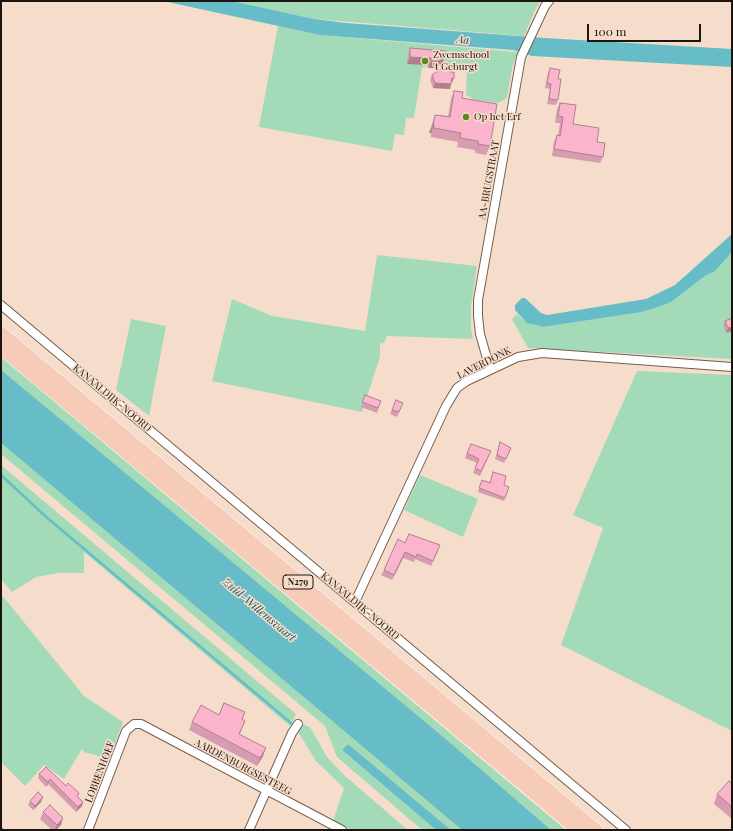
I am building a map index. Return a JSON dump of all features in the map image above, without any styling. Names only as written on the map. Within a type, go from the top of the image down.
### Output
[{"type":"highway","name":"N279","points":[[1,333],[596,830]]},
{"type":"highway","name":"N279","points":[[1,348],[578,830]]},
{"type":"street","name":"AA-BRUGSTRAAT","points":[[490,369],[480,334],[478,300],[521,57],[531,32],[549,1]]},
{"type":"street","name":"KANAALDIJK-NOORD","points":[[1,305],[626,830]]},
{"type":"street","name":"LAVERDONK","points":[[355,602],[451,397],[457,388],[467,381],[518,357],[542,353],[732,367]]},
{"type":"street","name":"AARDENBURGSESTEEG","points":[[134,724],[141,724],[342,830]]},
{"type":"street","name":"LOBBENHOEF","points":[[88,830],[126,731],[134,724]]},
{"type":"street","points":[[249,830],[292,732],[298,724]]},
{"type":"green space","points":[[232,1],[541,1],[536,8],[524,36],[314,19]]},
{"type":"green space","points":[[278,26],[320,35],[517,52],[512,69],[507,98],[498,103],[475,100],[466,95],[467,67],[440,65],[422,67],[414,118],[406,118],[404,135],[395,134],[392,151],[259,127]]},
{"type":"green space","points":[[732,252],[732,359],[528,348],[512,319],[518,314],[521,318],[534,325],[543,327],[642,312],[671,302],[705,276],[714,271]]},
{"type":"green space","points":[[377,255],[477,266],[471,306],[471,328],[473,339],[387,336],[384,343],[380,344],[380,357],[362,412],[212,381],[232,299],[272,316],[365,331]]},
{"type":"green space","points":[[131,319],[166,326],[149,416],[116,390]]},
{"type":"green space","points":[[1,356],[566,830],[551,830],[447,740],[118,469],[1,370]]},
{"type":"green space","points":[[637,371],[732,375],[732,731],[561,645],[603,528],[573,515]]},
{"type":"green space","points":[[1,443],[462,830],[451,830],[348,744],[342,750],[436,830],[422,830],[337,757],[325,726],[1,454]]},
{"type":"green space","points":[[1,465],[296,714],[290,726],[84,552],[84,573],[59,573],[36,577],[12,592],[1,579]]},
{"type":"green space","points":[[420,475],[478,499],[463,537],[404,510]]},
{"type":"green space","points":[[1,594],[84,696],[123,722],[109,759],[84,752],[82,749],[64,779],[44,765],[25,786],[1,762]]},
{"type":"green space","points":[[303,724],[310,727],[327,757],[345,776],[408,830],[351,830],[333,821],[344,788],[316,761],[298,732]]},
{"type":"water","name":"Aa","points":[[163,1],[232,1],[314,19],[346,23],[545,38],[732,49],[732,67],[532,56],[513,50],[320,35]]},
{"type":"water","points":[[732,234],[732,252],[715,271],[705,276],[671,302],[661,306],[642,312],[543,327],[527,323],[515,310],[515,305],[522,298],[525,298],[541,313],[547,315],[646,299],[675,285]]},
{"type":"water","name":"Zuid-Willemsvaart","points":[[1,370],[447,740],[551,830],[462,830],[1,443]]},
{"type":"water","points":[[348,744],[451,830],[436,830],[342,750]]},
{"type":"building","points":[[410,48],[446,51],[445,55],[439,61],[431,61],[431,58],[410,57]]},
{"type":"building","points":[[442,68],[450,70],[450,72],[454,72],[454,78],[452,78],[451,84],[435,83],[432,75]]},
{"type":"building","points":[[550,68],[560,70],[558,79],[561,79],[558,100],[549,99],[551,84],[547,83]]},
{"type":"building","points":[[454,91],[463,92],[462,98],[497,104],[490,146],[478,144],[478,141],[460,138],[461,133],[434,128],[433,124],[435,115],[450,117]]},
{"type":"building","points":[[560,103],[576,105],[573,124],[599,128],[597,142],[605,143],[603,157],[554,149],[557,135],[560,136],[563,117],[558,116]]},
{"type":"building","points":[[732,318],[732,327],[728,328],[725,321]]},
{"type":"building","points":[[365,395],[381,401],[378,408],[362,402]]},
{"type":"building","points":[[396,400],[403,403],[399,412],[392,410]]},
{"type":"building","points":[[500,442],[511,448],[506,459],[497,455]]},
{"type":"building","points":[[471,444],[491,451],[481,471],[475,468],[479,459],[467,453]]},
{"type":"building","points":[[493,472],[506,476],[504,485],[509,487],[505,498],[479,488],[482,480],[490,483]]},
{"type":"building","points":[[409,534],[440,545],[433,561],[417,554],[416,557],[405,552],[394,575],[384,570],[398,539],[405,543]]},
{"type":"building","points":[[224,703],[245,712],[242,719],[245,721],[239,734],[266,748],[260,758],[192,722],[201,705],[219,715]]},
{"type":"building","points":[[46,767],[66,786],[68,783],[79,793],[77,796],[83,802],[78,807],[50,779],[48,782],[39,774]]},
{"type":"building","points":[[729,781],[732,784],[732,807],[717,794]]},
{"type":"building","points":[[38,792],[43,797],[35,806],[30,801]]},
{"type":"building","points":[[50,805],[63,818],[57,825],[43,812]]},
{"type":"waterway","points":[[1,475],[45,516],[291,723]]},
{"type":"place","name":"Zwemschool 't Geburgt","points":[[425,61]]},
{"type":"place","name":"Op het Erf","points":[[466,117]]}]
